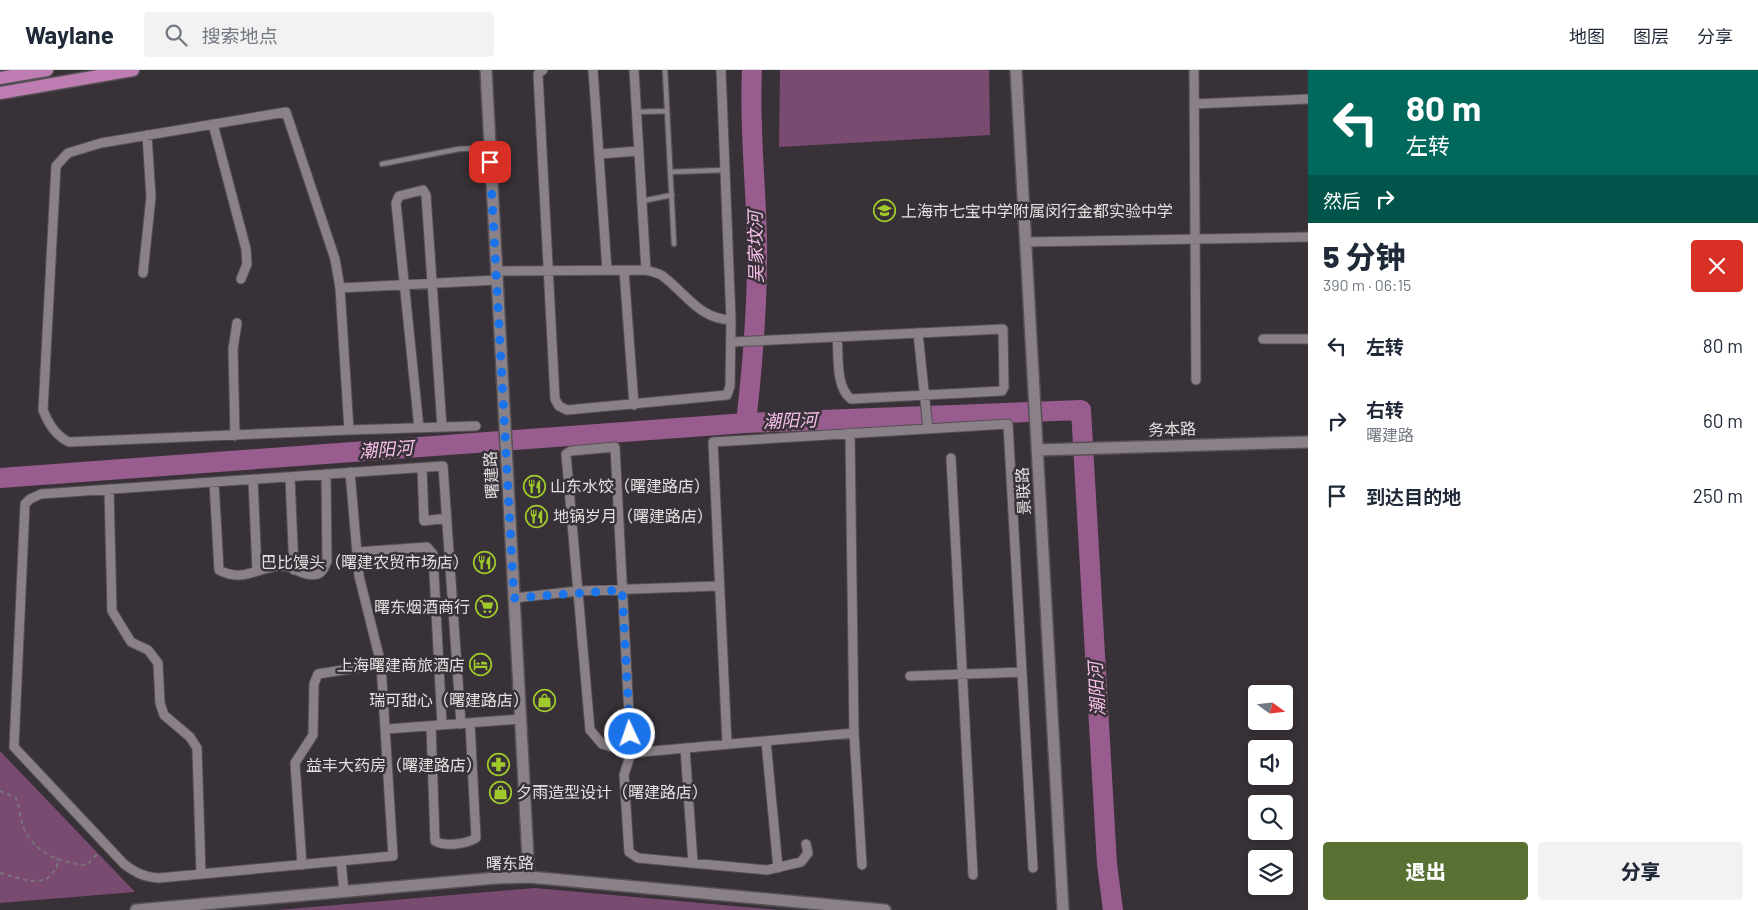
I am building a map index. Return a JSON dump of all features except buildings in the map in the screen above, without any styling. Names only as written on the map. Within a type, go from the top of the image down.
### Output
[{"type":"main road","points":[[0,78],[47,70]]},
{"type":"main road","points":[[0,93],[133,70]]},
{"type":"street","name":"曙建路","points":[[486,70],[529,877]]},
{"type":"street","points":[[542,70],[538,74],[555,399],[559,406],[567,410],[727,395],[730,386],[731,320],[721,70]]},
{"type":"street","points":[[593,70],[606,270]]},
{"type":"street","points":[[634,70],[646,270]]},
{"type":"street","name":"景联路","points":[[1016,70],[1063,910]]},
{"type":"street","points":[[1194,70],[1196,380]]},
{"type":"street","points":[[1194,104],[1308,99]]},
{"type":"street","points":[[349,430],[340,288],[336,259],[286,112],[102,143],[68,153],[56,166],[43,410],[48,422],[61,438],[69,442],[476,426]]},
{"type":"street","points":[[213,124],[246,249],[247,264],[241,279]]},
{"type":"street","points":[[143,273],[151,196],[147,135]]},
{"type":"street","points":[[598,154],[639,152]]},
{"type":"street","points":[[419,428],[396,203],[399,196],[423,190],[426,195],[434,283],[442,427]]},
{"type":"street","points":[[1026,242],[1308,237]]},
{"type":"street","points":[[340,288],[434,283],[549,270],[646,270],[663,276],[694,307],[706,315],[731,320]]},
{"type":"street","points":[[624,270],[634,405]]},
{"type":"street","points":[[235,436],[233,349],[237,323]]},
{"type":"street","points":[[731,342],[1004,329],[1002,392],[925,399],[851,399],[844,394],[841,382],[837,337]]},
{"type":"street","points":[[918,333],[928,429]]},
{"type":"street","points":[[1263,339],[1308,338]]},
{"type":"street","points":[[727,744],[718,586],[713,442],[1008,424],[1034,868]]},
{"type":"street","points":[[850,433],[854,732],[862,865]]},
{"type":"street","name":"务本路","points":[[1038,450],[1308,442]]},
{"type":"street","points":[[806,844],[808,853],[801,862],[767,870],[638,858],[629,852],[624,775],[631,753],[615,447],[571,451],[566,454],[590,730],[602,744],[631,753],[854,732]]},
{"type":"street","points":[[951,458],[973,875]]},
{"type":"street","points":[[350,472],[358,576],[381,664],[387,729],[393,856],[146,878],[124,864],[13,744],[25,504],[30,499],[41,494],[290,476],[350,472],[422,468],[443,466],[476,838],[470,842],[441,845],[435,842],[431,726]]},
{"type":"street","points":[[422,468],[424,521],[447,518]]},
{"type":"street","points":[[214,482],[219,570],[236,577],[286,566],[301,573],[318,574],[323,570],[326,561],[326,474]]},
{"type":"street","points":[[290,476],[294,570]]},
{"type":"street","points":[[253,479],[257,572]]},
{"type":"street","points":[[109,489],[112,611],[131,642],[148,650],[158,663],[160,703],[164,715],[190,737],[197,748],[202,874]]},
{"type":"street","points":[[357,552],[427,547],[433,554],[442,725]]},
{"type":"street","points":[[514,598],[577,591],[718,586]]},
{"type":"street","points":[[302,865],[295,763],[313,734],[314,684],[318,674],[381,664]]},
{"type":"street","points":[[910,676],[1022,672]]},
{"type":"street","points":[[387,729],[520,719]]},
{"type":"street","points":[[766,741],[778,868]]},
{"type":"street","points":[[685,748],[693,863]]},
{"type":"street","points":[[341,861],[344,892]]},
{"type":"street","name":"曙东路","points":[[136,910],[529,877],[885,910]]},
{"type":"lane","points":[[665,70],[674,244]]},
{"type":"lane","points":[[636,112],[667,111]]},
{"type":"lane","points":[[382,164],[459,149],[490,148]]},
{"type":"lane","points":[[670,172],[725,170]]},
{"type":"lane","points":[[642,201],[672,196]]},
{"type":"path","points":[[0,791],[16,798],[25,831],[43,854],[87,865],[106,845]]},
{"type":"path","points":[[0,873],[29,881],[46,880],[56,868],[57,858]]},
{"type":"shaded area","points":[[780,70],[989,70],[990,135],[779,147]]},
{"type":"shaded area","points":[[0,751],[135,892],[0,903]]},
{"type":"shaded area","points":[[535,888],[779,910],[278,910],[499,891]]},
{"type":"waterway","name":"吴家坟河","points":[[746,423],[757,287],[751,113],[752,70]]},
{"type":"waterway","name":"潮阳河","points":[[0,478],[746,423],[1081,410],[1107,864],[1113,910]]},
{"type":"place","name":"上海市七宝中学附属闵行金都实验中学","points":[[885,211]]},
{"type":"place","name":"山东水饺（曙建路店）","points":[[534,486]]},
{"type":"place","name":"地锅岁月（曙建路店）","points":[[537,516]]},
{"type":"place","name":"巴比馒头（曙建农贸市场店）","points":[[485,562]]},
{"type":"place","name":"曙东烟酒商行","points":[[486,607]]},
{"type":"place","name":"上海曙建商旅酒店","points":[[481,665]]},
{"type":"place","name":"瑞可甜心（曙建路店）","points":[[545,700]]},
{"type":"place","name":"益丰大药房（曙建路店）","points":[[498,765]]},
{"type":"place","name":"夕雨造型设计（曙建路店）","points":[[500,792]]},
{"type":"route","points":[[490,162],[514,598],[577,591],[622,590],[630,734]]}]
